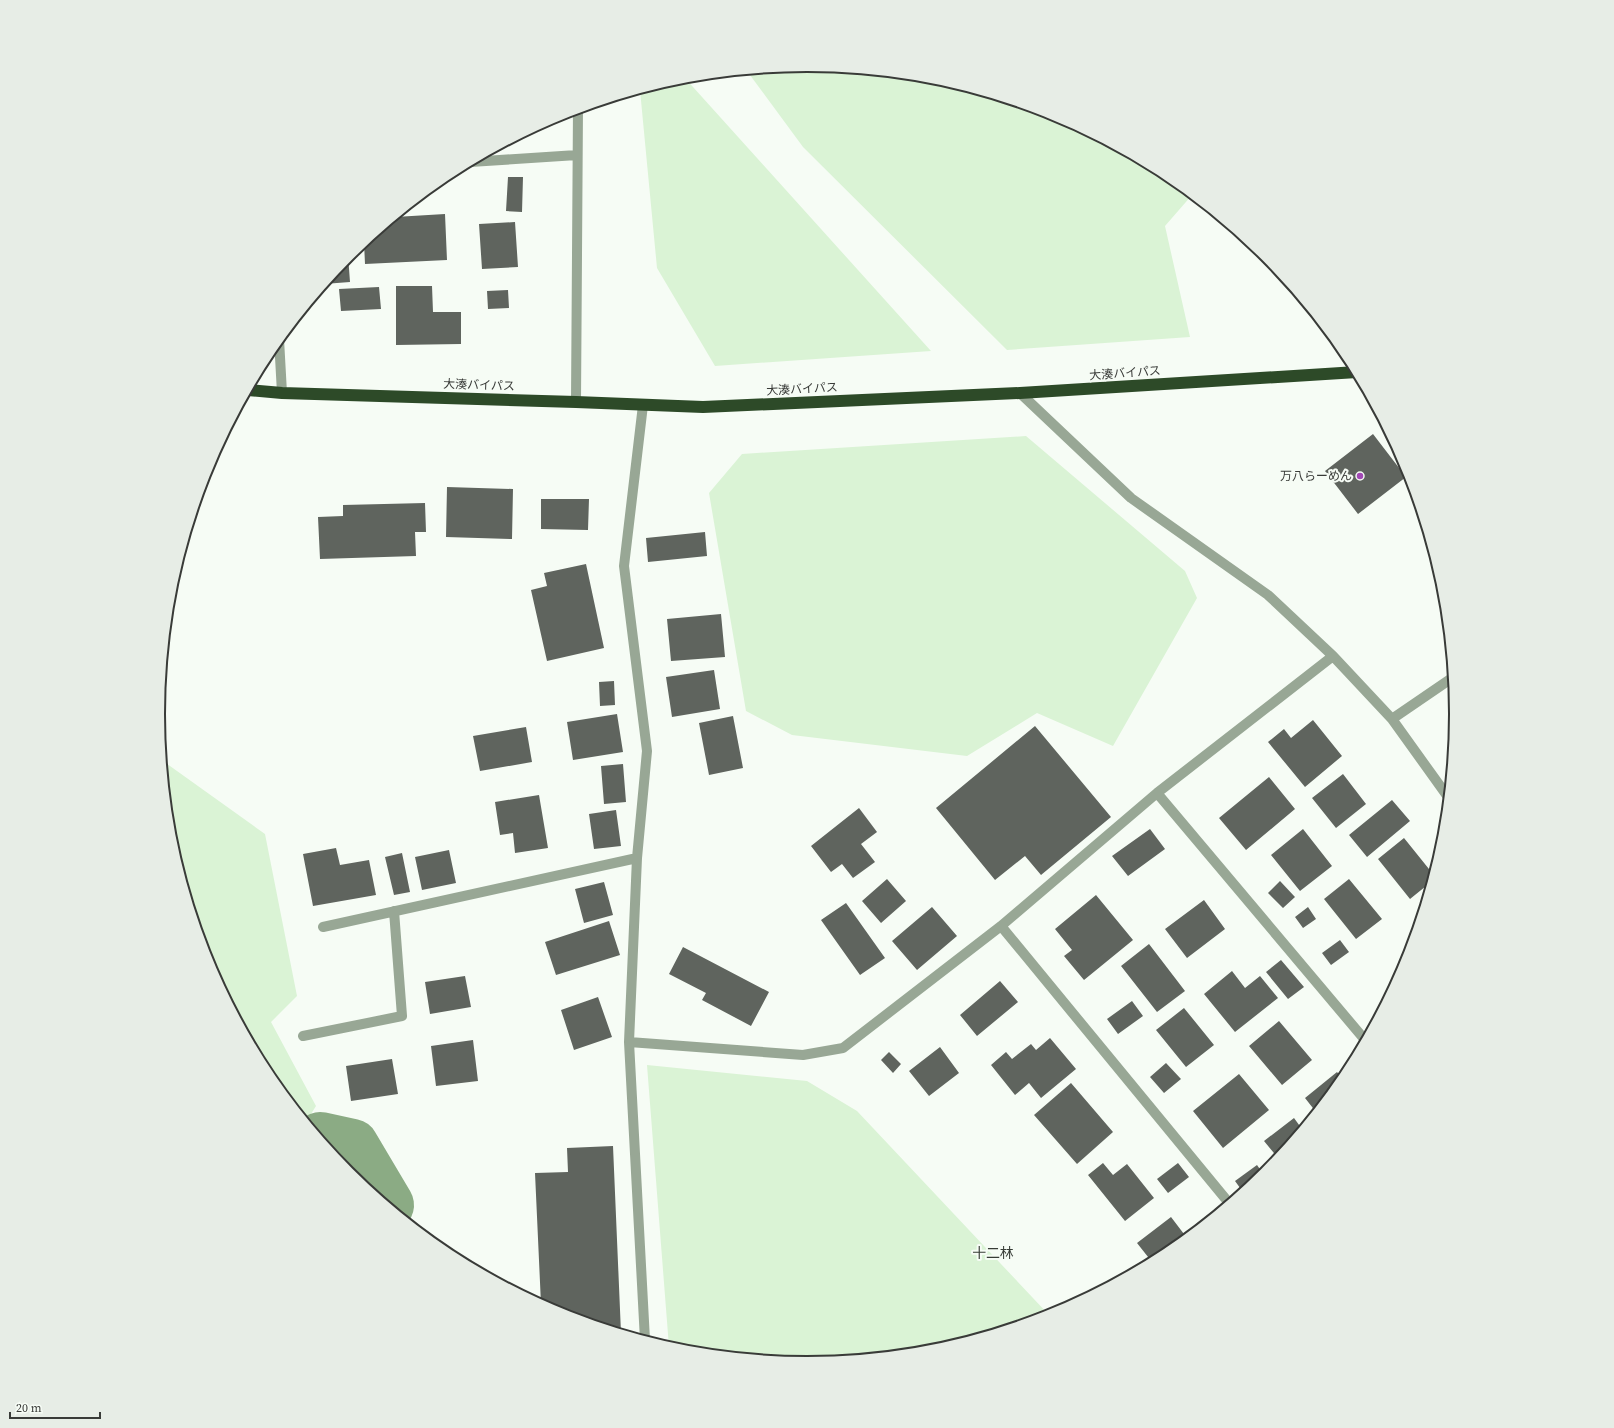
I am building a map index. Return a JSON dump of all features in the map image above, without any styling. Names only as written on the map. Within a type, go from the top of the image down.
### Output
[{"type":"highway","name":"大湊バイパス","points":[[253,390],[282,393],[703,407],[1020,393],[1350,372]]},
{"type":"street","points":[[576,402],[578,115]]},
{"type":"street","points":[[481,161],[577,155]]},
{"type":"street","points":[[280,348],[282,393]]},
{"type":"street","points":[[1020,393],[1131,498],[1268,595],[1333,656],[1392,719],[1445,792]]},
{"type":"street","points":[[643,405],[624,566],[647,750],[636,858],[630,1042],[645,1335]]},
{"type":"street","points":[[630,1042],[803,1055],[843,1048],[1001,926],[1157,793],[1333,656]]},
{"type":"street","points":[[1392,719],[1448,681]]},
{"type":"street","points":[[1157,793],[1362,1037]]},
{"type":"street","points":[[324,927],[636,858]]},
{"type":"street","points":[[303,1036],[402,1016],[394,911]]},
{"type":"street","points":[[1001,926],[1226,1200]]},
{"type":"green space","points":[[807,72],[849,73],[891,77],[932,84],[1013,106],[1053,121],[1091,138],[1164,180],[1189,198],[1165,226],[1190,337],[1007,350],[803,147],[750,74]]},
{"type":"green space","points":[[689,83],[931,351],[715,366],[657,268],[640,94]]},
{"type":"green space","points":[[1026,436],[1185,571],[1197,598],[1113,746],[1037,713],[967,756],[792,735],[746,711],[709,493],[742,454]]},
{"type":"green space","points":[[167,764],[265,834],[297,996],[271,1022],[316,1106],[309,1118],[273,1071],[231,998],[214,960],[199,920],[177,839],[170,798]]},
{"type":"green space","points":[[647,1065],[807,1081],[857,1111],[1044,1310],[1013,1322],[932,1344],[891,1351],[849,1355],[765,1355],[723,1351],[669,1341]]},
{"type":"building","points":[[508,177],[523,177],[522,212],[506,211]]},
{"type":"building","points":[[445,214],[447,260],[365,264],[364,249],[402,217]]},
{"type":"building","points":[[515,222],[518,267],[482,269],[479,224]]},
{"type":"building","points":[[349,265],[350,282],[331,283]]},
{"type":"building","points":[[396,286],[432,286],[433,312],[461,312],[461,344],[396,345]]},
{"type":"building","points":[[379,287],[381,309],[341,311],[339,289]]},
{"type":"building","points":[[508,290],[509,308],[488,309],[487,291]]},
{"type":"building","points":[[1373,434],[1401,470],[1404,479],[1358,514],[1325,471]]},
{"type":"building","points":[[447,487],[513,489],[512,539],[446,537]]},
{"type":"building","points":[[541,499],[589,499],[588,530],[541,529]]},
{"type":"building","points":[[425,503],[426,532],[415,532],[416,556],[320,559],[318,517],[343,516],[343,505]]},
{"type":"building","points":[[705,532],[707,556],[648,562],[646,538]]},
{"type":"building","points":[[586,564],[604,648],[547,661],[531,590],[547,586],[544,573]]},
{"type":"building","points":[[721,614],[725,657],[671,661],[667,619]]},
{"type":"building","points":[[714,670],[720,709],[672,717],[666,677]]},
{"type":"building","points":[[614,681],[615,705],[600,706],[599,682]]},
{"type":"building","points":[[617,714],[623,752],[573,760],[567,722]]},
{"type":"building","points":[[733,716],[743,768],[709,775],[699,723]]},
{"type":"building","points":[[1313,720],[1342,756],[1305,787],[1268,742],[1284,729],[1291,738]]},
{"type":"building","points":[[1035,726],[1111,817],[1041,875],[1025,856],[995,880],[936,808]]},
{"type":"building","points":[[526,727],[532,762],[480,771],[473,736]]},
{"type":"building","points":[[623,764],[626,802],[604,804],[601,766]]},
{"type":"building","points":[[1343,774],[1366,804],[1336,828],[1312,798]]},
{"type":"building","points":[[1269,777],[1295,809],[1246,850],[1219,818]]},
{"type":"building","points":[[539,795],[548,848],[515,853],[513,833],[500,835],[495,802]]},
{"type":"building","points":[[1392,800],[1410,821],[1367,857],[1349,835]]},
{"type":"building","points":[[859,808],[877,832],[861,844],[875,862],[853,878],[842,864],[831,872],[811,846]]},
{"type":"building","points":[[616,810],[621,846],[594,849],[589,814]]},
{"type":"building","points":[[1150,829],[1165,849],[1128,876],[1112,856]]},
{"type":"building","points":[[1303,829],[1332,866],[1300,891],[1271,855]]},
{"type":"building","points":[[1404,838],[1430,870],[1425,887],[1410,899],[1378,859]]},
{"type":"building","points":[[336,848],[340,865],[369,860],[376,895],[313,906],[303,854]]},
{"type":"building","points":[[449,850],[456,883],[422,890],[415,857]]},
{"type":"building","points":[[402,853],[410,892],[394,895],[385,857]]},
{"type":"building","points":[[887,879],[906,901],[881,923],[862,901]]},
{"type":"building","points":[[1349,879],[1382,919],[1356,939],[1324,899]]},
{"type":"building","points":[[1280,881],[1295,897],[1283,908],[1268,893]]},
{"type":"building","points":[[604,882],[613,915],[584,923],[575,889]]},
{"type":"building","points":[[1096,895],[1133,940],[1084,980],[1064,956],[1072,950],[1055,929]]},
{"type":"building","points":[[1204,900],[1225,929],[1187,958],[1165,929]]},
{"type":"building","points":[[846,903],[885,958],[860,975],[821,920]]},
{"type":"building","points":[[932,907],[957,936],[917,970],[892,941]]},
{"type":"building","points":[[1308,907],[1316,919],[1303,928],[1295,917]]},
{"type":"building","points":[[609,921],[620,955],[556,975],[545,942]]},
{"type":"building","points":[[1340,940],[1349,952],[1331,965],[1322,953]]},
{"type":"building","points":[[1149,944],[1185,991],[1157,1012],[1121,966]]},
{"type":"building","points":[[683,947],[769,992],[751,1026],[702,1000],[706,993],[669,974]]},
{"type":"building","points":[[1281,960],[1304,987],[1288,999],[1266,972]]},
{"type":"building","points":[[1232,971],[1245,988],[1260,976],[1278,998],[1235,1032],[1204,994]]},
{"type":"building","points":[[465,976],[471,1007],[430,1014],[425,982]]},
{"type":"building","points":[[1000,981],[1018,1002],[977,1036],[960,1015]]},
{"type":"building","points":[[598,997],[612,1037],[574,1050],[561,1010]]},
{"type":"building","points":[[1132,1001],[1143,1016],[1118,1034],[1107,1019]]},
{"type":"building","points":[[1184,1008],[1214,1045],[1186,1067],[1156,1030]]},
{"type":"building","points":[[1279,1021],[1312,1060],[1282,1085],[1249,1046]]},
{"type":"building","points":[[1050,1038],[1076,1069],[1041,1098],[1029,1083],[1015,1095],[991,1065],[1006,1052],[1012,1059],[1031,1044],[1036,1050]]},
{"type":"building","points":[[473,1040],[478,1081],[436,1086],[431,1046]]},
{"type":"building","points":[[940,1047],[959,1073],[929,1096],[909,1071]]},
{"type":"building","points":[[889,1052],[901,1064],[893,1073],[881,1060]]},
{"type":"building","points":[[392,1059],[398,1094],[351,1101],[346,1066]]},
{"type":"building","points":[[1166,1063],[1181,1079],[1164,1093],[1150,1077]]},
{"type":"building","points":[[1337,1072],[1339,1074],[1313,1108],[1305,1098]]},
{"type":"building","points":[[1239,1074],[1269,1110],[1223,1148],[1193,1111]]},
{"type":"building","points":[[1071,1083],[1113,1132],[1077,1164],[1034,1115]]},
{"type":"building","points":[[1294,1118],[1299,1125],[1274,1154],[1264,1141]]},
{"type":"building","points":[[613,1146],[621,1328],[601,1322],[541,1298],[535,1173],[568,1172],[567,1148]]},
{"type":"building","points":[[1103,1163],[1113,1175],[1127,1164],[1154,1198],[1125,1221],[1088,1175]]},
{"type":"building","points":[[1178,1163],[1189,1177],[1168,1193],[1157,1179]]},
{"type":"building","points":[[1257,1165],[1260,1169],[1240,1188],[1235,1181]]},
{"type":"building","points":[[1171,1217],[1184,1234],[1148,1258],[1137,1243]]},
{"type":"waterway","points":[[327,1141],[352,1146],[380,1193]]},
{"type":"place","name":"万八らーめん","points":[[1360,476]]},
{"type":"district","name":"十二林","points":[[993,1253]]}]
